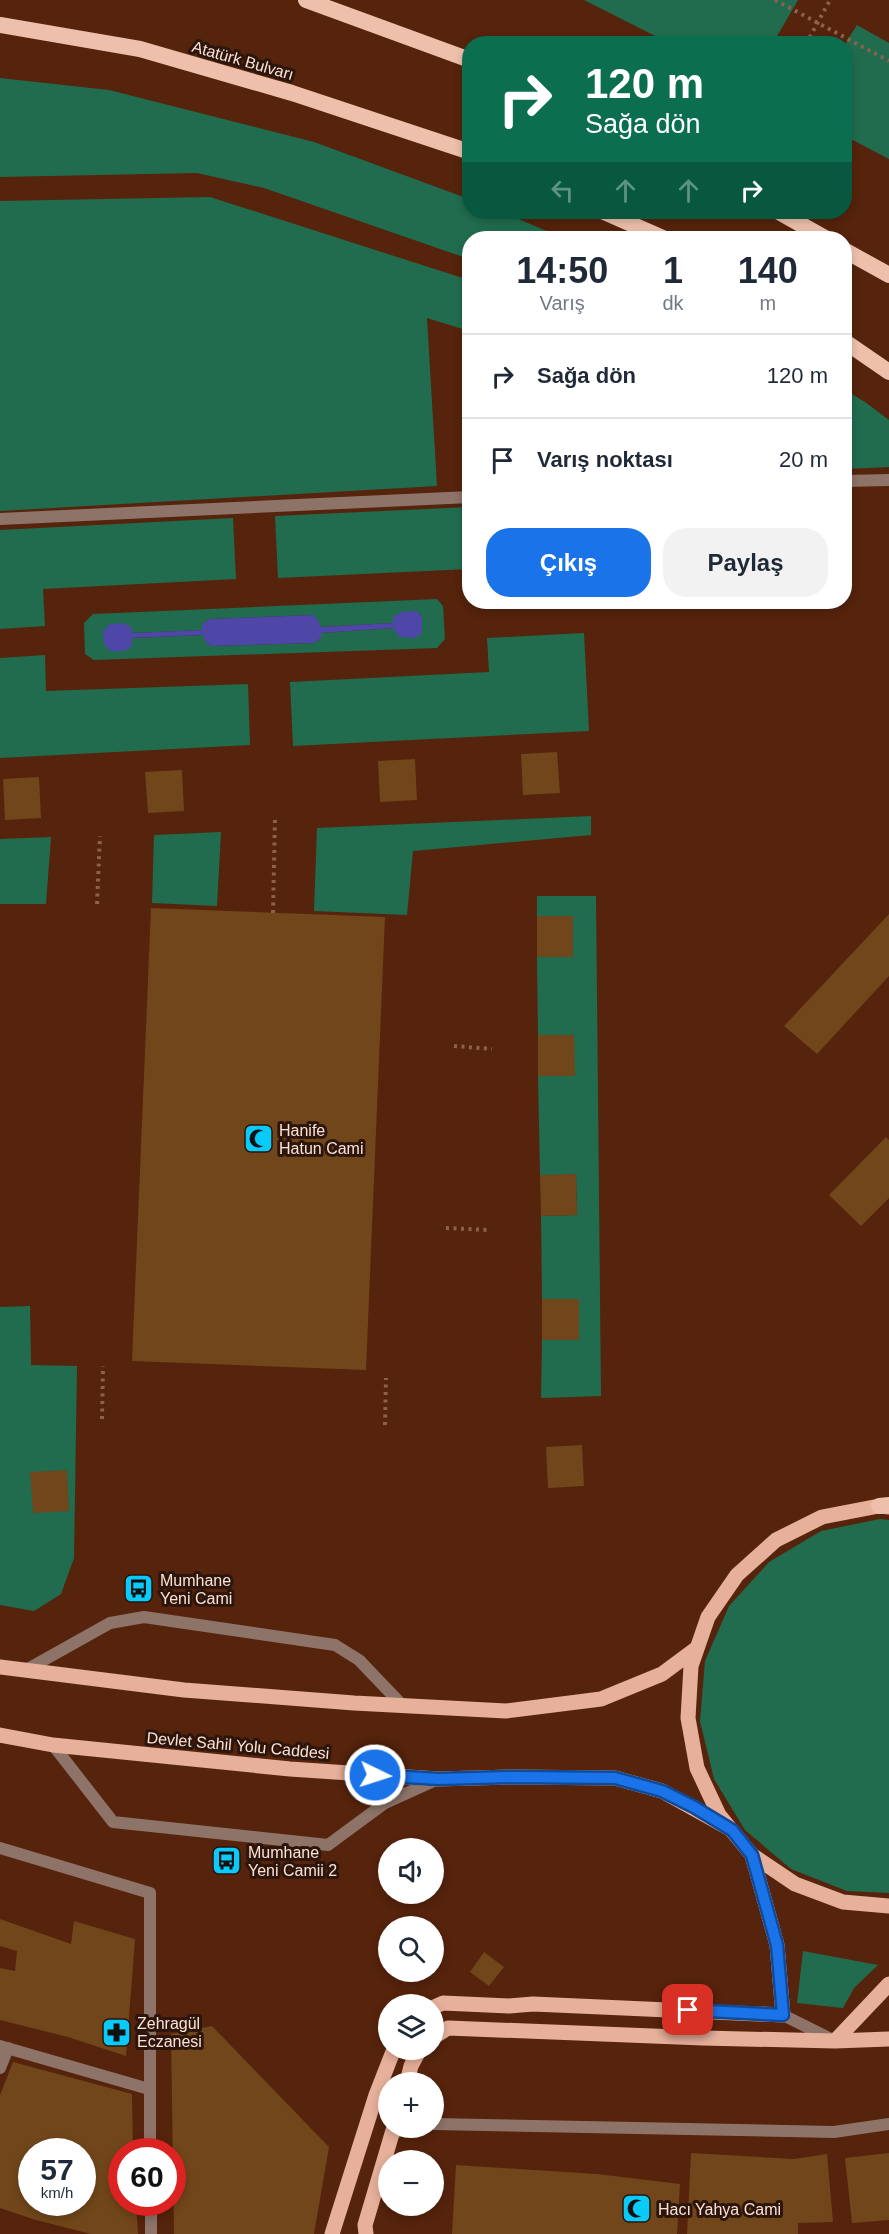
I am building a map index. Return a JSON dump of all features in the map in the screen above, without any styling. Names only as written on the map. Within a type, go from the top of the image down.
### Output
[{"type":"highway","points":[[306,0],[462,57]]},
{"type":"highway","name":"Atatürk Bulvarı","points":[[0,25],[140,49],[292,93],[462,149]]},
{"type":"highway","points":[[620,219],[647,231]]},
{"type":"highway","points":[[791,219],[813,231]]},
{"type":"highway","points":[[852,255],[889,276]]},
{"type":"highway","points":[[852,347],[889,372]]},
{"type":"main road","name":"Devlet Sahil Yolu Caddesi","points":[[886,1506],[822,1517],[776,1540],[737,1575],[708,1617],[692,1666],[688,1718],[697,1768],[719,1815],[752,1855],[795,1884],[843,1902],[889,1906]]},
{"type":"main road","points":[[0,1667],[184,1690],[506,1711],[601,1699],[662,1674],[698,1648]]},
{"type":"main road","name":"Devlet Sahil Yolu Caddesi","points":[[0,1735],[53,1744],[290,1769],[438,1779],[615,1778],[662,1791],[732,1830]]},
{"type":"main road","name":"Devlet Sahil Yolu Caddesi","points":[[0,1743],[53,1744]]},
{"type":"main road","name":"Devlet Sahil Yolu Caddesi","points":[[752,1855],[777,1945],[783,2015]]},
{"type":"main road","points":[[835,2041],[889,1984]]},
{"type":"main road","points":[[444,2003],[509,2006],[533,2004],[783,2015]]},
{"type":"main road","points":[[444,2031],[448,2028],[835,2041],[889,2039]]},
{"type":"main road","points":[[332,2234],[390,2060]]},
{"type":"main road","points":[[366,2234],[365,2225],[391,2138]]},
{"type":"street","points":[[852,481],[889,480]]},
{"type":"street","points":[[0,519],[462,497]]},
{"type":"street","points":[[26,1670],[110,1623],[144,1617],[335,1645],[359,1660],[403,1706]]},
{"type":"street","points":[[53,1744],[113,1822],[328,1845],[385,1803],[438,1779]]},
{"type":"street","points":[[0,1848],[150,1893],[150,2138]]},
{"type":"street","points":[[783,2015],[835,2041]]},
{"type":"street","points":[[0,2068],[4,2047],[149,2089]]},
{"type":"street","points":[[444,2124],[834,2132],[889,2124]]},
{"type":"street","points":[[151,2216],[151,2234]]},
{"type":"path","points":[[775,0],[843,36]]},
{"type":"path","points":[[810,36],[831,0]]},
{"type":"path","points":[[852,41],[889,61]]},
{"type":"path","points":[[273,913],[275,818]]},
{"type":"path","points":[[97,904],[100,836]]},
{"type":"path","points":[[454,1046],[492,1049]]},
{"type":"path","points":[[446,1228],[487,1230]]},
{"type":"path","points":[[102,1419],[103,1366]]},
{"type":"path","points":[[385,1425],[386,1378]]},
{"type":"green space","points":[[584,0],[798,0],[777,36],[655,36]]},
{"type":"green space","points":[[857,25],[889,43],[889,159],[852,140],[852,36],[850,36]]},
{"type":"green space","points":[[0,78],[109,90],[314,142],[462,196],[462,219],[518,219],[547,231],[462,231],[462,257],[264,188],[197,173],[0,177]]},
{"type":"green space","points":[[210,197],[462,278],[462,329],[427,318],[437,486],[0,511],[0,201]]},
{"type":"green space","points":[[852,394],[889,420],[889,467],[852,469]]},
{"type":"green space","points":[[462,507],[462,569],[278,578],[275,516]]},
{"type":"green space","points":[[233,518],[236,579],[43,589],[45,626],[0,629],[0,530]]},
{"type":"green space","points":[[437,599],[443,606],[445,639],[437,648],[94,660],[85,654],[84,623],[93,614]],"holes":[[[417,611],[422,617],[422,632],[394,628],[321,633],[321,638],[314,643],[211,646],[204,640],[204,635],[132,638],[132,633],[202,630],[202,624],[210,619],[312,615],[319,621],[319,627],[394,623]]]},
{"type":"green space","points":[[584,633],[589,731],[293,746],[290,682],[489,672],[487,638]]},
{"type":"green space","points":[[45,655],[46,691],[248,684],[250,745],[0,758],[0,658]]},
{"type":"green space","points":[[591,816],[591,835],[413,851],[407,915],[314,911],[317,828]]},
{"type":"green space","points":[[221,832],[217,906],[152,903],[154,835]]},
{"type":"green space","points":[[51,837],[46,904],[0,904],[0,839]]},
{"type":"green space","points":[[537,896],[596,896],[601,1396],[541,1398],[542,1340],[578,1340],[542,1299],[541,1216],[577,1215],[576,1175],[540,1175],[538,1076],[574,1076],[574,1035],[538,1035],[537,957],[573,957],[573,916],[537,916]]},
{"type":"green space","points":[[30,1306],[31,1365],[77,1366],[74,1558],[61,1594],[34,1611],[0,1605],[0,1307]]},
{"type":"green space","points":[[880,1519],[889,1520],[889,1893],[847,1891],[791,1869],[745,1830],[714,1779],[700,1721],[705,1661],[729,1606],[769,1562],[821,1531]]},
{"type":"green space","points":[[803,1951],[878,1965],[854,1988],[843,2008],[797,2003]]},
{"type":"shaded area","points":[[417,611],[422,617],[422,633],[415,638],[399,637],[393,628],[321,633],[321,638],[314,643],[211,646],[204,640],[204,635],[132,638],[132,646],[124,651],[110,651],[104,644],[103,631],[110,624],[124,623],[132,628],[132,633],[202,630],[202,624],[210,619],[313,615],[319,621],[320,627],[393,623],[393,617],[401,612]]},
{"type":"building","points":[[557,752],[560,793],[523,795],[521,754]]},
{"type":"building","points":[[415,759],[417,800],[380,802],[378,761]]},
{"type":"building","points":[[182,770],[184,811],[148,813],[145,772]]},
{"type":"building","points":[[39,777],[41,818],[5,820],[3,779]]},
{"type":"building","name":"Hanife Hatun Cami","points":[[151,908],[385,917],[366,1370],[132,1361]]},
{"type":"building","points":[[889,914],[889,976],[817,1054],[784,1026]]},
{"type":"building","points":[[537,916],[573,916],[573,957],[537,957]]},
{"type":"building","points":[[538,1035],[574,1035],[575,1076],[538,1076]]},
{"type":"building","points":[[886,1137],[889,1140],[889,1198],[861,1226],[829,1195]]},
{"type":"building","points":[[576,1174],[577,1215],[541,1216],[540,1175]]},
{"type":"building","points":[[542,1299],[579,1299],[579,1340],[542,1340]]},
{"type":"building","points":[[582,1445],[584,1486],[548,1488],[546,1447]]},
{"type":"building","points":[[67,1470],[69,1511],[33,1513],[30,1472]]},
{"type":"building","points":[[0,1919],[71,1944],[74,1921],[135,1939],[126,2056],[68,2037],[0,2020],[0,1968],[15,1971],[17,1951],[0,1946]]},
{"type":"building","points":[[484,1952],[504,1967],[489,1986],[470,1972]]},
{"type":"building","points":[[212,2026],[329,2147],[314,2234],[174,2234],[174,2216],[186,2216],[186,2138],[173,2138],[171,2034]]},
{"type":"building","points":[[13,2062],[132,2094],[133,2138],[108,2138],[108,2216],[137,2216],[138,2234],[91,2234],[24,2216],[96,2216],[96,2138],[18,2138],[18,2214],[0,2208],[0,2095]]},
{"type":"building","points":[[691,2153],[794,2159],[827,2154],[833,2222],[798,2223],[798,2234],[687,2234]]},
{"type":"building","points":[[889,2153],[889,2220],[852,2223],[845,2158]]},
{"type":"building","points":[[456,2165],[597,2174],[680,2184],[677,2234],[452,2234]]},
{"type":"place","name":"Hanife Hatun Cami","points":[[258,1139]]},
{"type":"place","name":"Mumhane Yeni Cami","points":[[139,1589]]},
{"type":"place","name":"Mumhane Yeni Camii 2","points":[[227,1861]]},
{"type":"place","name":"Zehragül Eczanesi","points":[[116,2032]]},
{"type":"place","name":"Hacı Yahya Cami","points":[[637,2209]]},
{"type":"route","points":[[375,1775],[438,1779],[615,1778],[662,1791],[732,1830],[752,1855],[777,1945],[783,2015],[688,2010]]}]
